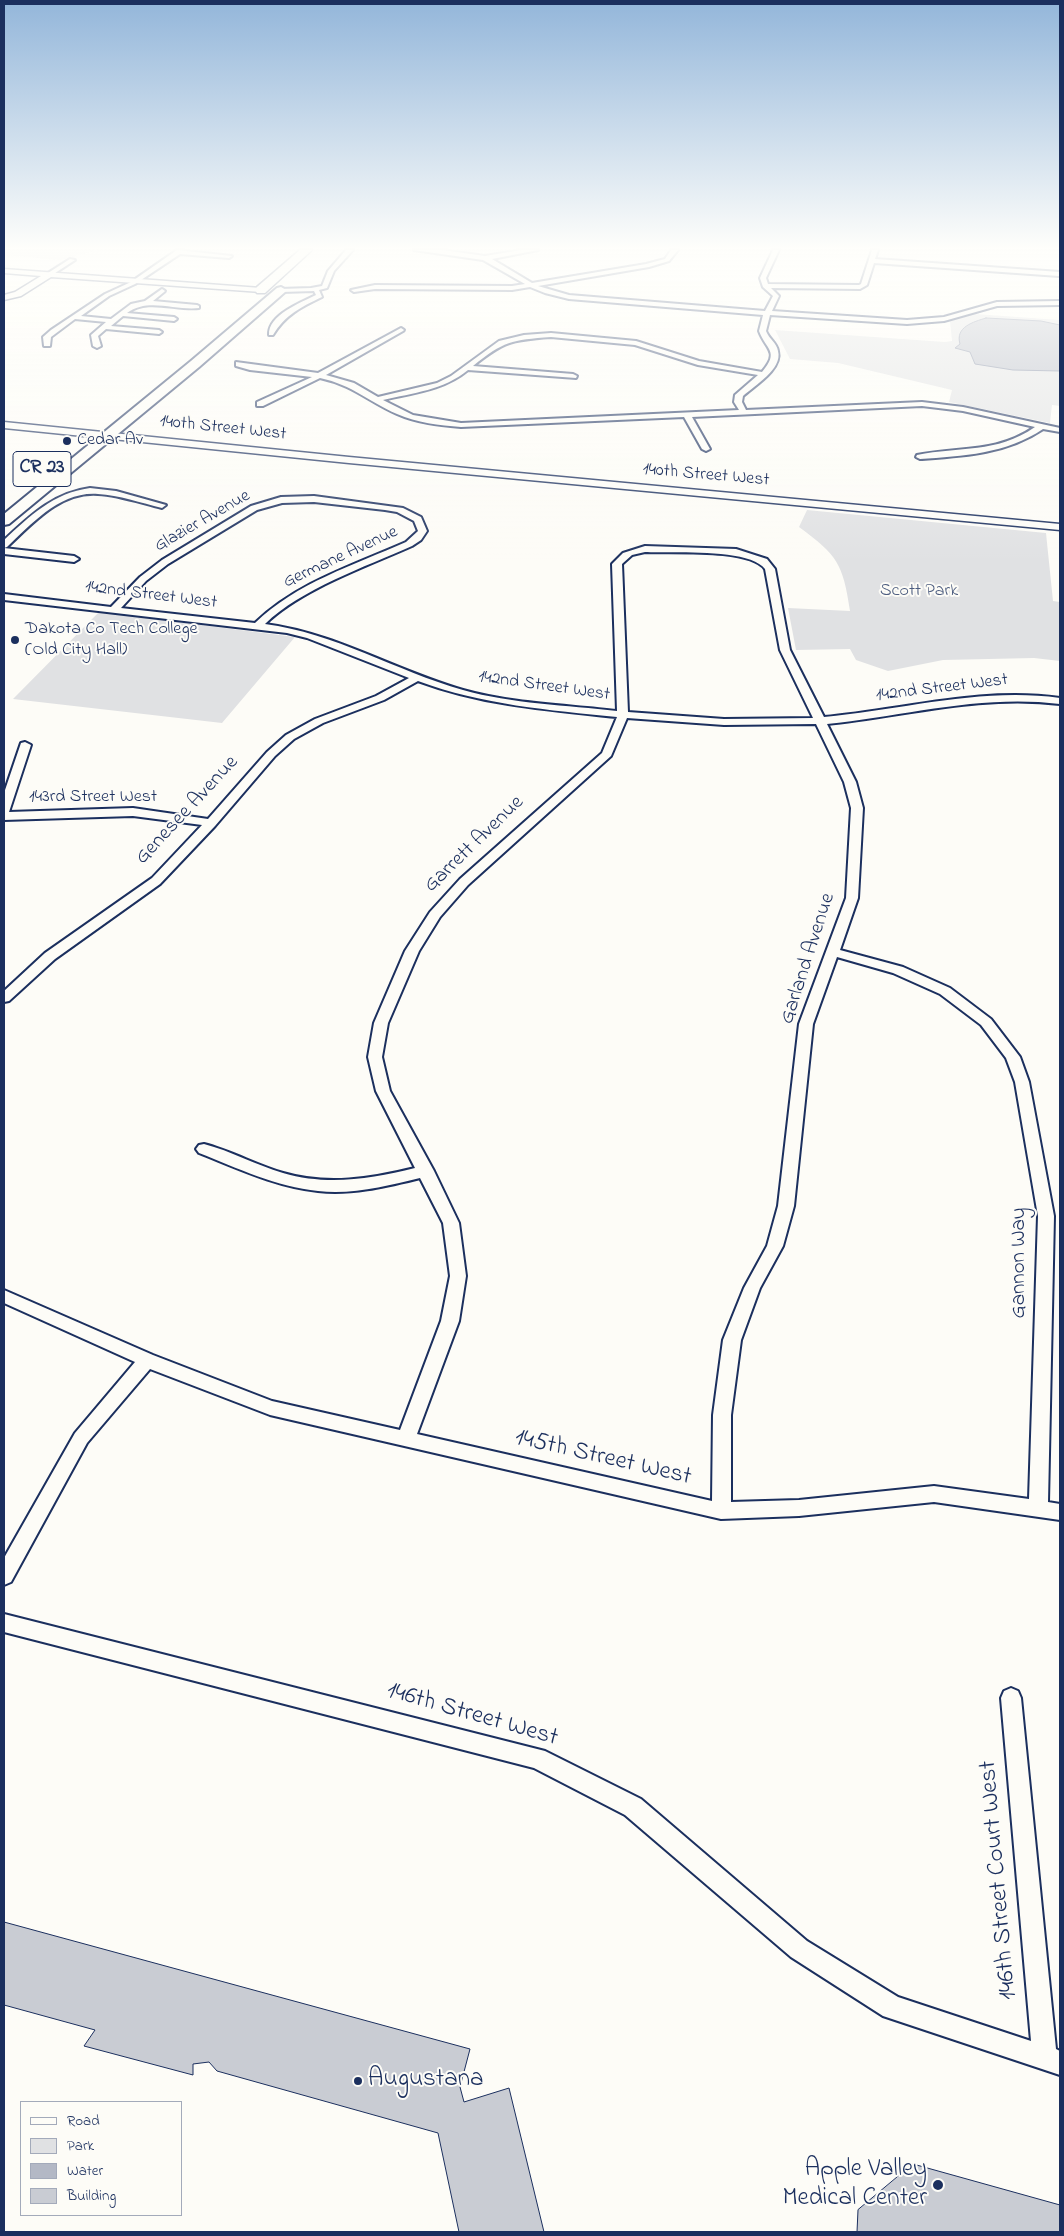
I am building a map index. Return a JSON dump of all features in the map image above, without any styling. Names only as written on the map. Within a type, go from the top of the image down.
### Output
[{"type":"highway","points":[[184,357],[187,354]]},
{"type":"highway","name":"CR 23","points":[[4,521],[204,354]]},
{"type":"highway","name":"CR 23","points":[[80,440],[101,422]]},
{"type":"street","points":[[260,404],[319,376],[358,354]]},
{"type":"street","points":[[377,399],[439,385],[454,378],[483,354]]},
{"type":"street","points":[[673,354],[698,362],[763,374]]},
{"type":"street","points":[[744,412],[738,402],[739,395],[773,365],[776,354]]},
{"type":"street","points":[[239,364],[250,368],[319,376],[351,385],[395,411],[411,417],[461,425],[922,404],[963,409],[1060,430]]},
{"type":"street","points":[[467,368],[573,376]]},
{"type":"street","points":[[687,415],[706,449]]},
{"type":"street","name":"140th Street West","points":[[4,425],[80,440]]},
{"type":"street","points":[[920,457],[1002,447],[1026,438],[1040,426]]},
{"type":"street","name":"140th Street West","points":[[4,432],[80,440],[105,438],[261,457],[348,460],[1060,527]]},
{"type":"street","points":[[4,545],[51,504],[67,495],[92,491],[162,505]]},
{"type":"street","name":"Glazier Avenue","points":[[113,610],[143,580],[165,562],[254,508],[281,500],[297,498],[385,507]]},
{"type":"street","name":"Germane Avenue","points":[[258,626],[274,610],[294,596],[409,544],[418,538],[423,531],[418,519],[400,510],[385,507]]},
{"type":"street","name":"Garrett Avenue","points":[[406,1439],[450,1321],[458,1276],[451,1223],[426,1171],[383,1091],[375,1057],[381,1023],[412,951],[435,915],[464,882],[607,754],[623,715],[617,564],[621,557],[631,551],[660,548]]},
{"type":"street","name":"Garland Avenue","points":[[660,548],[736,552],[764,561],[770,569],[785,650],[850,782],[857,808],[852,898],[806,1024],[786,1206],[776,1246],[752,1288],[732,1340],[722,1415],[721,1511]]},
{"type":"street","points":[[4,551],[74,559]]},
{"type":"street","name":"142nd Street West","points":[[4,597],[258,626],[311,636],[458,692],[491,700],[623,715],[755,723],[820,721],[864,717],[961,701],[994,698],[1060,701]]},
{"type":"street","name":"Genesee Avenue","points":[[4,998],[50,956],[156,882],[212,823],[271,754],[290,737],[319,721],[380,698],[418,676]]},
{"type":"street","points":[[4,811],[25,745]]},
{"type":"street","name":"143rd Street West","points":[[4,816],[133,812],[162,814],[212,823]]},
{"type":"street","name":"Gannon Way","points":[[833,952],[898,970],[946,991],[986,1022],[1012,1057],[1022,1082],[1046,1216],[1038,1508]]},
{"type":"street","points":[[204,1149],[280,1178],[319,1186],[372,1184],[426,1171]]},
{"type":"street","points":[[4,1296],[147,1360],[81,1438],[4,1576]]},
{"type":"street","name":"145th Street West","points":[[147,1360],[270,1408],[721,1511],[799,1508],[934,1494],[1060,1512]]},
{"type":"street","name":"146th Street West","points":[[4,1623],[537,1758],[633,1807],[799,1949],[892,2007],[1053,2060]]},
{"type":"street","name":"146th Street Court West","points":[[1010,1698],[1053,2060]]},
{"type":"green space","points":[[788,354],[1060,354],[1060,406],[1052,405],[1050,423],[949,402],[952,390],[838,363],[790,359]]},
{"type":"green space","name":"Scott Park","points":[[807,510],[1046,533],[1053,601],[1060,602],[1060,661],[1034,658],[943,660],[888,671],[856,660],[850,649],[796,650],[788,608],[850,611],[841,571],[836,562],[822,545],[799,527]]},
{"type":"green space","points":[[99,612],[295,637],[222,723],[13,699]]},
{"type":"water","points":[[971,354],[1060,354],[1060,371],[1013,370],[975,364]]},
{"type":"building","name":"Augustana","points":[[4,1922],[470,2049],[460,2087],[464,2102],[509,2088],[544,2232],[459,2232],[438,2133],[217,2071],[209,2062],[193,2064],[193,2075],[84,2046],[95,2030],[4,2005]]},
{"type":"building","name":"Apple Valley Medical Center","points":[[913,2164],[1060,2205],[1060,2232],[857,2232],[858,2210]]},
{"type":"place","name":"Cedar Av","points":[[67,441]]},
{"type":"place","name":"Dakota Co Tech College (Old City Hall)","points":[[15,640]]},
{"type":"place","name":"Augustana","points":[[358,2081]]},
{"type":"place","name":"Apple Valley Medical Center","points":[[938,2185]]}]
